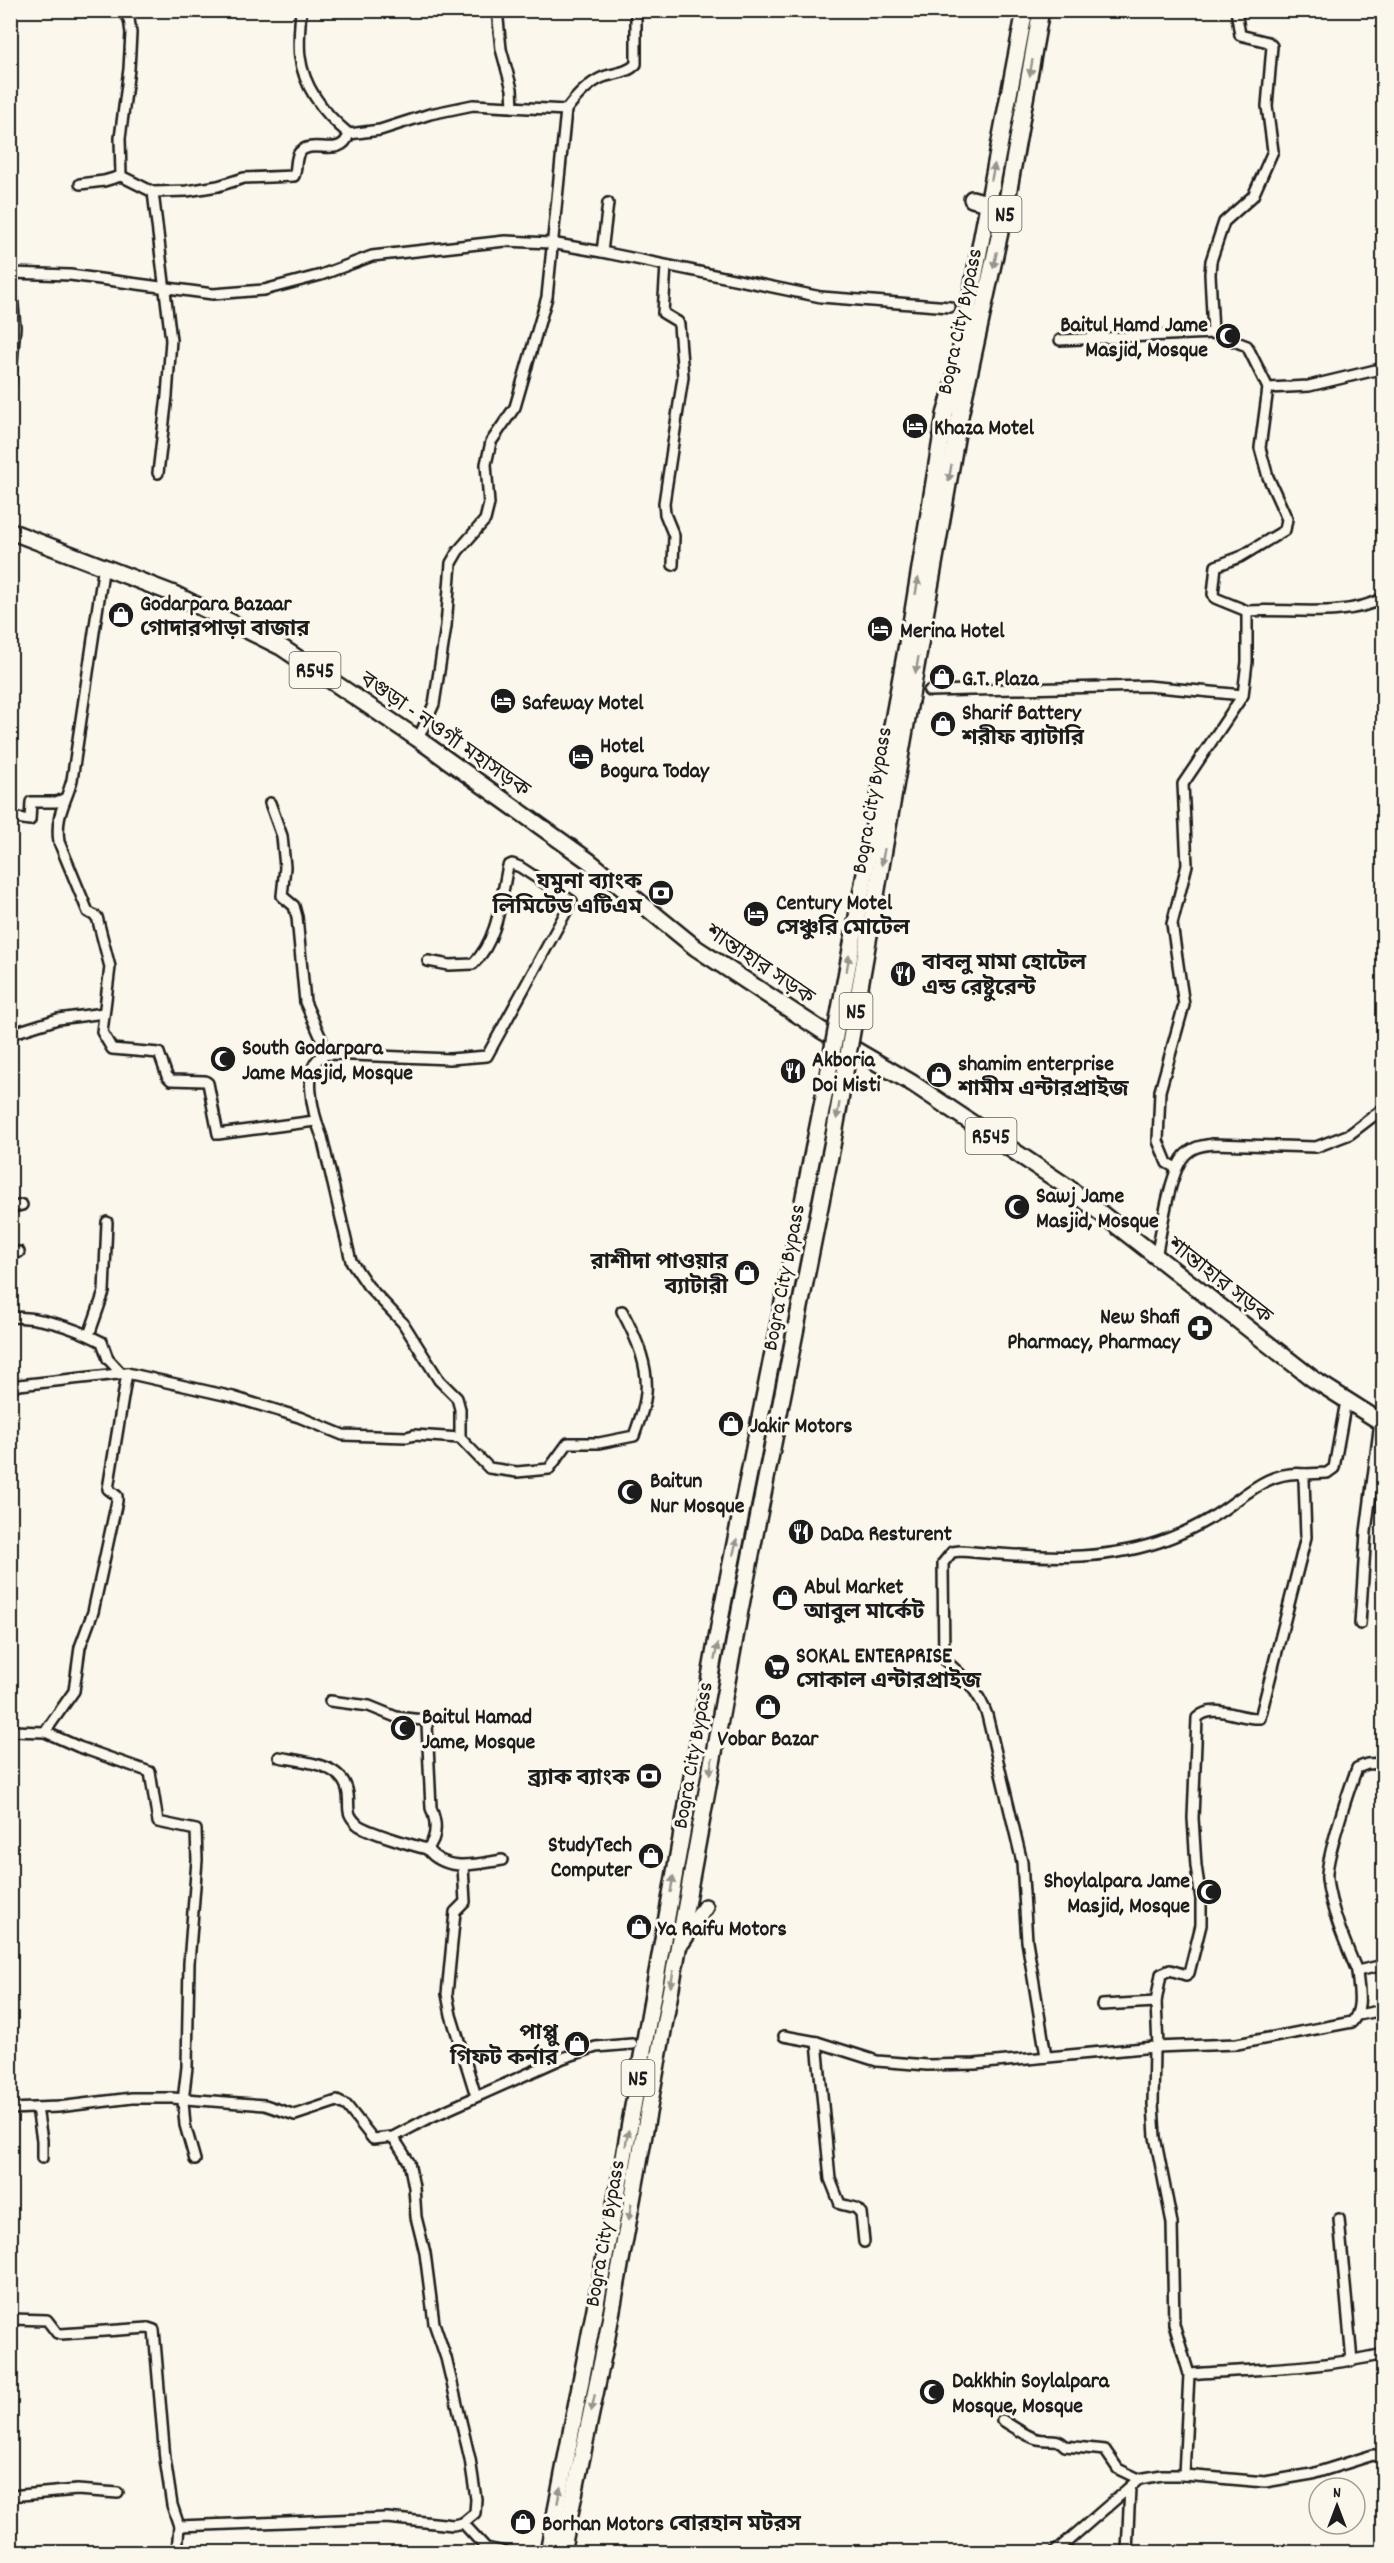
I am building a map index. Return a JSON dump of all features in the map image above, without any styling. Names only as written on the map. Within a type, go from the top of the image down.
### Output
[{"type":"main road","name":"Bogra City Bypass","points":[[562,2553],[607,2337],[741,1605],[832,1146],[953,415],[955,378],[980,201],[1025,10]]},
{"type":"main road","name":"Bogra City Bypass","points":[[548,2553],[622,2168],[723,1604],[825,1091],[912,617],[953,415],[1014,202],[1041,10]]},
{"type":"main road","name":"বগুড়া - নওগাঁ মহাসড়ক","points":[[10,531],[104,565],[174,594],[281,647],[418,739],[590,861]]},
{"type":"main road","name":"শান্তাহার সড়ক","points":[[590,861],[696,948],[820,1030],[912,1083],[1066,1186],[1313,1379],[1382,1423]]},
{"type":"main road","points":[[678,1949],[705,1907]]},
{"type":"street","points":[[121,176],[120,138],[129,69],[130,33],[129,19],[122,10]]},
{"type":"street","points":[[301,10],[300,58],[312,92],[327,115],[349,134],[380,130],[430,114],[472,105],[566,110]]},
{"type":"street","points":[[497,10],[501,50],[512,89],[513,107]]},
{"type":"street","points":[[418,739],[434,704],[446,626],[451,563],[484,520],[489,504],[486,464],[491,442],[515,407],[547,297],[566,110],[578,94],[600,78],[632,69],[636,64],[636,10]]},
{"type":"street","points":[[1213,333],[1210,274],[1224,222],[1253,196],[1273,151],[1268,106],[1272,46],[1268,42],[1240,35],[1236,10]]},
{"type":"street","points":[[80,184],[121,176],[153,192],[218,186],[244,178],[294,176],[297,170],[297,156],[301,151],[308,148],[341,146],[347,142],[349,134]]},
{"type":"street","points":[[153,192],[171,340],[158,473]]},
{"type":"street","points":[[602,252],[608,202]]},
{"type":"street","points":[[10,386],[15,327],[11,273],[70,275],[213,294],[264,290],[321,275],[372,256],[505,241],[551,243],[602,252],[821,297],[950,307]]},
{"type":"street","points":[[666,266],[662,308],[667,317],[678,322],[679,325],[683,377],[664,503],[664,514],[674,536],[673,565]]},
{"type":"street","points":[[1060,340],[1213,333],[1247,346],[1268,388],[1260,448],[1268,477],[1287,519],[1285,530],[1240,557],[1216,566],[1213,594],[1215,598],[1247,611],[1315,611],[1370,605],[1383,598]]},
{"type":"street","points":[[1268,388],[1309,386],[1383,368]]},
{"type":"street","points":[[104,565],[72,780],[69,791],[63,799],[57,830],[59,842],[88,912],[97,917],[109,958],[102,1032],[112,1049],[159,1053],[167,1076],[171,1080],[208,1083],[218,1134],[315,1121]]},
{"type":"street","points":[[1176,1168],[1167,1163],[1158,1141],[1160,1091],[1184,1005],[1172,924],[1187,865],[1183,784],[1243,695],[1247,662],[1247,611]]},
{"type":"street","points":[[928,691],[1147,686],[1243,695]]},
{"type":"street","points":[[10,817],[30,820],[31,802],[56,802],[63,799]]},
{"type":"street","points":[[270,803],[282,836],[285,867],[282,896],[294,906],[297,916],[305,1002],[328,1054]]},
{"type":"street","points":[[428,961],[449,965],[473,964],[482,957],[492,934],[508,867],[512,864],[572,901],[487,1056],[450,1059],[328,1054],[320,1056],[314,1063],[310,1074],[315,1121],[322,1137],[351,1261],[368,1286],[403,1323],[439,1380],[457,1398],[460,1409],[460,1438]]},
{"type":"street","points":[[10,1034],[57,1019],[104,1013]]},
{"type":"street","points":[[1156,1257],[1176,1168],[1184,1155],[1196,1146],[1212,1144],[1316,1147],[1350,1134],[1383,1108]]},
{"type":"street","points":[[10,1208],[22,1205]]},
{"type":"street","points":[[89,1335],[104,1292],[107,1222]]},
{"type":"street","points":[[10,1386],[124,1373],[232,1397],[299,1417],[343,1435],[407,1437],[414,1435],[460,1438],[489,1468],[517,1472],[549,1469],[568,1443],[599,1443],[634,1436],[646,1398],[644,1371],[638,1341],[622,1311]]},
{"type":"street","points":[[10,1317],[34,1317],[89,1335],[102,1342],[108,1359],[124,1373]]},
{"type":"street","points":[[45,1732],[74,1691],[80,1647],[93,1612],[103,1572],[117,1501],[117,1496],[108,1489],[124,1373]]},
{"type":"street","points":[[1046,2056],[1027,1941],[1022,1862],[1004,1795],[987,1715],[980,1696],[958,1671],[944,1660],[943,1563],[952,1552],[960,1551],[1073,1558],[1160,1542],[1209,1519],[1248,1491],[1273,1477],[1294,1472],[1327,1473],[1334,1468],[1346,1401]]},
{"type":"street","points":[[1360,1624],[1366,1532],[1382,1423]]},
{"type":"street","points":[[1184,2475],[1189,2373],[1174,2324],[1172,2223],[1155,2137],[1153,2104],[1156,2002],[1161,1974],[1170,1970],[1186,1975],[1189,1973],[1201,1925],[1201,1899],[1193,1818],[1197,1718],[1201,1713],[1225,1712],[1260,1718],[1306,1536],[1305,1474]]},
{"type":"street","points":[[330,1701],[369,1706],[396,1717],[423,1720],[427,1724],[431,1808],[435,1819],[436,1837],[427,1849]]},
{"type":"street","points":[[10,1731],[45,1732],[79,1747],[150,1772],[158,1822],[196,1830],[197,1860],[189,1964],[187,2067],[183,2101],[185,2125],[195,2160]]},
{"type":"street","points":[[279,1757],[325,1766],[336,1773],[348,1792],[348,1814],[359,1827],[427,1849],[434,1857],[446,1864],[463,1866],[502,1860]]},
{"type":"street","points":[[1359,2015],[1358,1971],[1343,1939],[1327,1879],[1357,1768],[1367,1764],[1383,1763]]},
{"type":"street","points":[[463,1866],[465,1902],[456,1912],[447,1994],[451,2015],[463,2046],[476,2096]]},
{"type":"street","points":[[1358,1971],[1383,1965]]},
{"type":"street","points":[[1102,2005],[1156,2002]]},
{"type":"street","points":[[784,2036],[817,2042],[876,2061],[927,2065],[975,2064],[1156,2047],[1237,2044],[1352,2022],[1359,2015],[1383,2010]]},
{"type":"street","points":[[817,2042],[830,2179],[840,2204],[856,2208],[861,2213],[864,2242]]},
{"type":"street","points":[[10,2109],[132,2098],[172,2098],[183,2101],[265,2105],[295,2115],[337,2101],[347,2106],[373,2139],[393,2137],[476,2096],[563,2058],[596,2047],[632,2044]]},
{"type":"street","points":[[37,2108],[42,2158]]},
{"type":"street","points":[[179,2526],[387,2518],[453,2525],[463,2523],[475,2513],[476,2499],[470,2459],[446,2358],[434,2323],[425,2253],[416,2217],[414,2187],[409,2162],[393,2137]]},
{"type":"street","points":[[1339,2219],[1352,2361]]},
{"type":"street","points":[[10,2319],[47,2320],[57,2333],[61,2334],[148,2328],[154,2330],[165,2459],[172,2505],[179,2526],[177,2553]]},
{"type":"street","points":[[1189,2373],[1285,2370],[1352,2361],[1383,2354]]},
{"type":"street","points":[[1002,2420],[1038,2439],[1055,2439],[1065,2446],[1105,2450],[1118,2469],[1139,2479]]},
{"type":"street","points":[[1055,2553],[1139,2479],[1162,2475],[1184,2475],[1265,2482],[1312,2474],[1373,2455],[1383,2457]]},
{"type":"street","points":[[1127,2553],[1130,2487]]},
{"type":"street","points":[[10,2496],[77,2490],[118,2493]]},
{"type":"street","points":[[463,2523],[486,2548],[505,2553]]},
{"type":"place","name":"Baitul Hamd Jame Masjid, Mosque","points":[[1228,336]]},
{"type":"place","name":"Khaza Motel","points":[[915,426]]},
{"type":"place","name":"Godarpara Bazaar গোদারপাড়া বাজার","points":[[121,615]]},
{"type":"place","name":"Merina Hotel","points":[[880,629]]},
{"type":"place","name":"G.T. Plaza","points":[[942,677]]},
{"type":"place","name":"Safeway Motel","points":[[503,701]]},
{"type":"place","name":"Sharif Battery শরীফ ব্যাটারি","points":[[943,724]]},
{"type":"place","name":"Hotel Bogura Today","points":[[581,757]]},
{"type":"place","name":"যমুনা ব্যাংক লিমিটেড এটিএম","points":[[661,893]]},
{"type":"place","name":"Century Motel সেঞ্চুরি মোটেল","points":[[756,914]]},
{"type":"place","name":"বাবলু মামা হোটেল এন্ড রেষ্টুরেন্ট","points":[[903,974]]},
{"type":"place","name":"South Godarpara Jame Masjid, Mosque","points":[[223,1059]]},
{"type":"place","name":"Akboria Doi Misti","points":[[793,1071]]},
{"type":"place","name":"shamim enterprise শামীম এন্টারপ্রাইজ","points":[[939,1075]]},
{"type":"place","name":"Sawj Jame Masjid, Mosque","points":[[1017,1207]]},
{"type":"place","name":"রাশীদা পাওয়ার ব্যাটারী","points":[[747,1273]]},
{"type":"place","name":"New Shafi Pharmacy, Pharmacy","points":[[1200,1328]]},
{"type":"place","name":"Jakir Motors","points":[[731,1424]]},
{"type":"place","name":"Baitun Nur Mosque","points":[[630,1492]]},
{"type":"place","name":"DaDa Resturent","points":[[801,1532]]},
{"type":"place","name":"Abul Market আবুল মার্কেট","points":[[785,1598]]},
{"type":"place","name":"SOKAL ENTERPRISE সোকাল এন্টারপ্রাইজ","points":[[777,1667]]},
{"type":"place","name":"Vobar Bazar","points":[[768,1707]]},
{"type":"place","name":"Baitul Hamad Jame, Mosque","points":[[403,1728]]},
{"type":"place","name":"ব্র্যাক ব্যাংক","points":[[649,1776]]},
{"type":"place","name":"StudyTech Computer","points":[[651,1856]]},
{"type":"place","name":"Shoylalpara Jame Masjid, Mosque","points":[[1209,1892]]},
{"type":"place","name":"Ya Raifu Motors","points":[[639,1927]]},
{"type":"place","name":"পাপ্পু গিফট কর্নার","points":[[577,2044]]},
{"type":"place","name":"Dakkhin Soylalpara Mosque, Mosque","points":[[932,2392]]},
{"type":"place","name":"Borhan Motors বোরহান মটরস","points":[[523,2522]]}]
